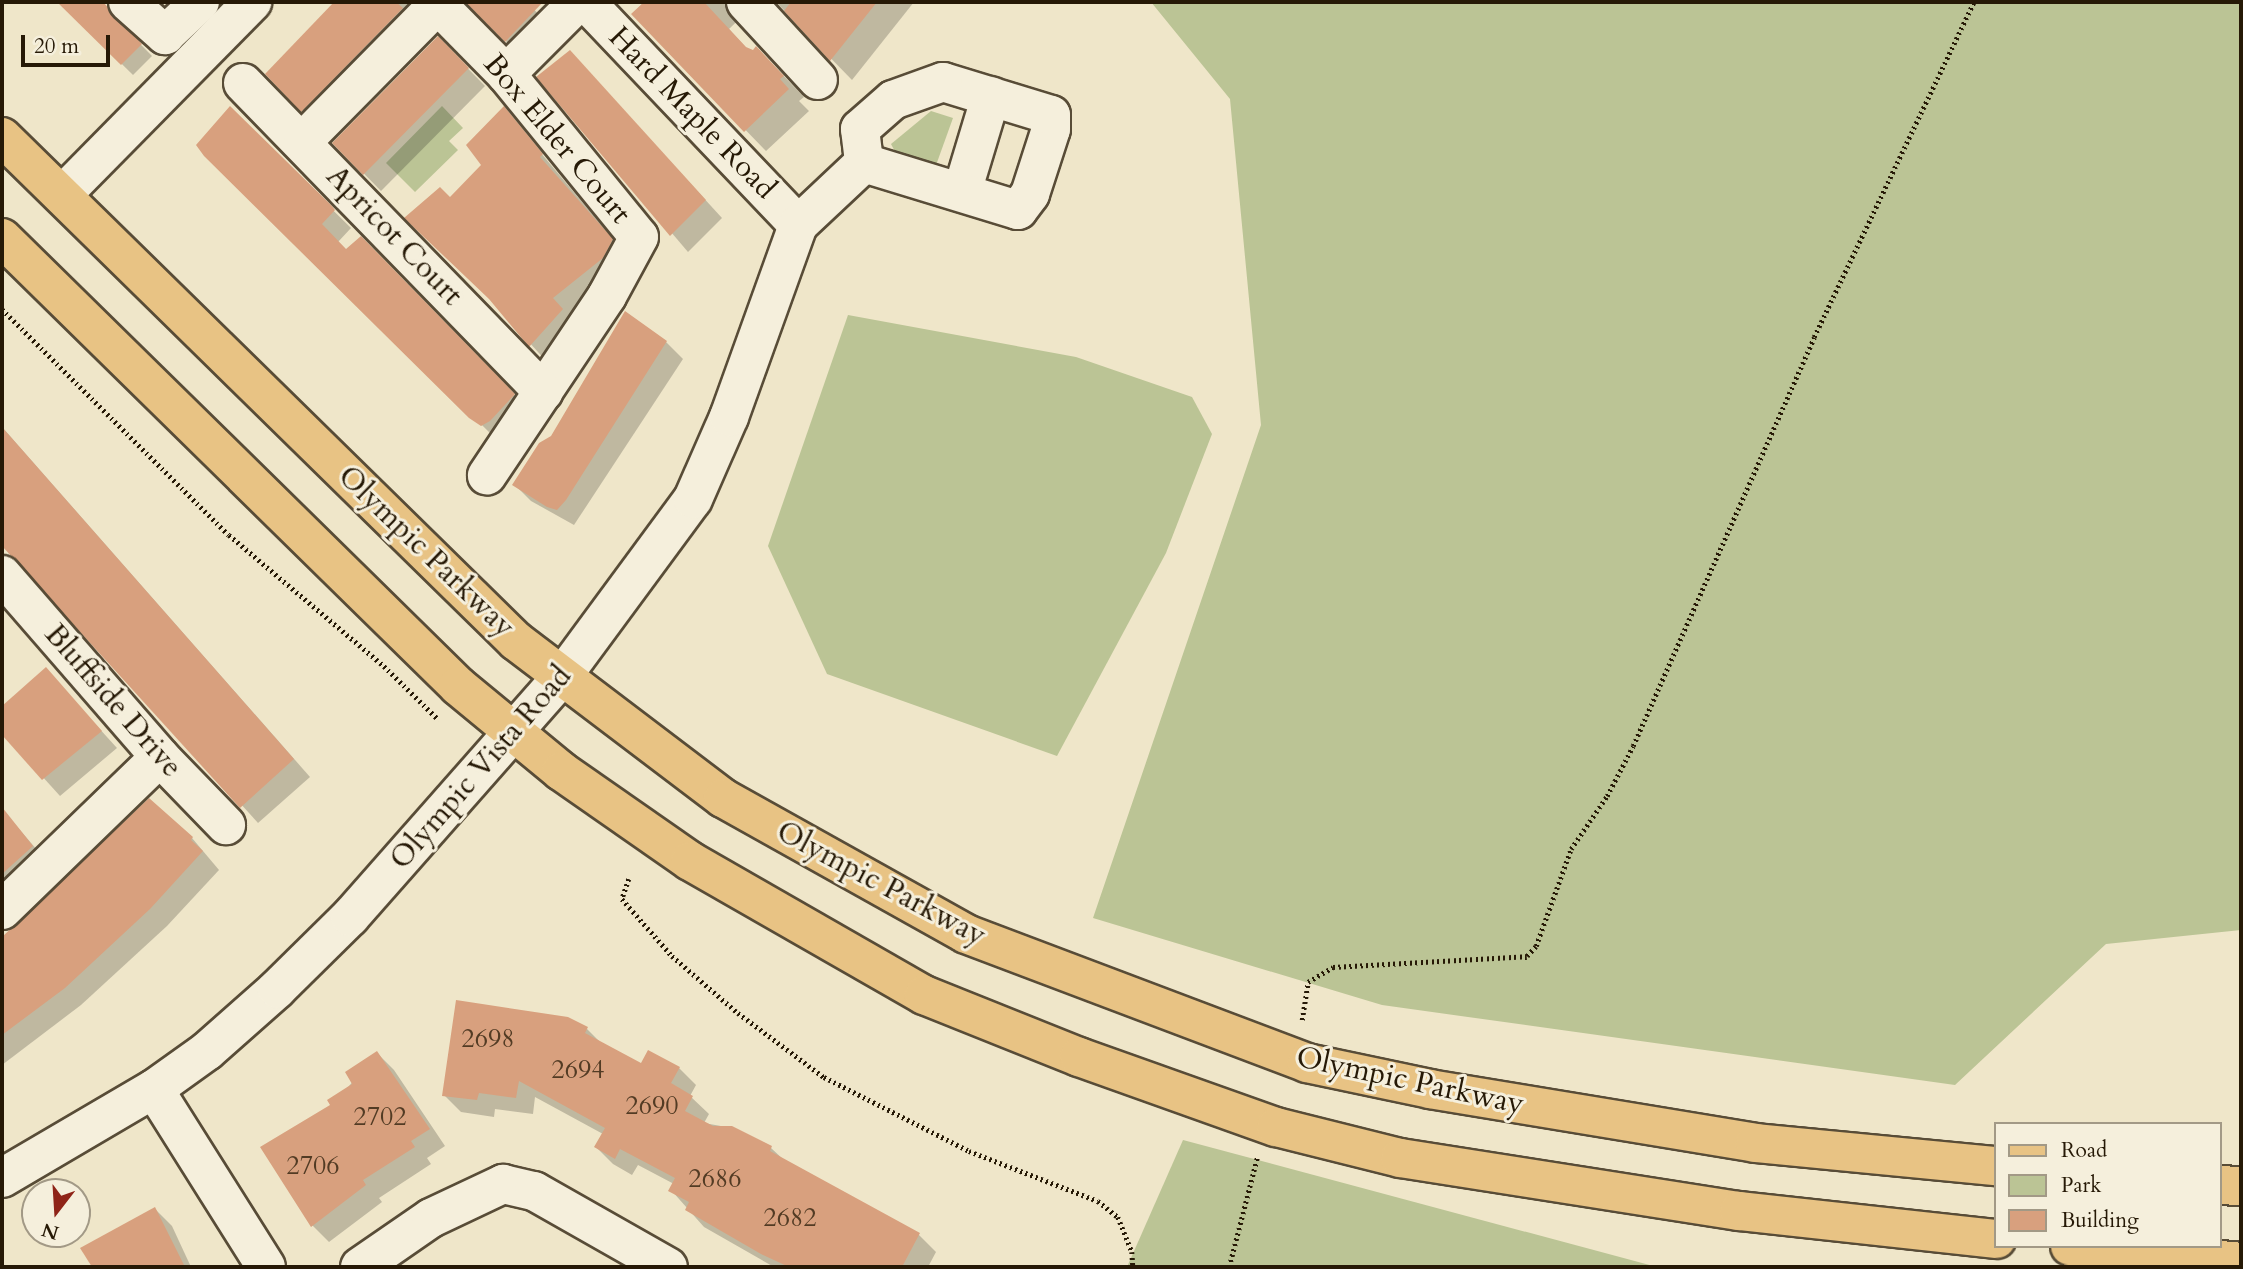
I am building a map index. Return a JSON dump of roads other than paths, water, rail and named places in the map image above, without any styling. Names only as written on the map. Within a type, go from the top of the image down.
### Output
[{"type":"main road","name":"Olympic Parkway","points":[[2,136],[506,631],[561,678],[723,798],[966,934],[1307,1063],[1430,1089],[1755,1143],[1994,1166]]},
{"type":"main road","points":[[2,238],[458,686],[561,771],[690,861],[924,995],[1079,1058],[1276,1127],[1399,1158],[1725,1209],[1994,1238]]},
{"type":"main road","points":[[2222,1185],[2241,1186]]},
{"type":"main road","points":[[2087,1248],[2226,1264]]},
{"type":"street","points":[[128,2],[165,35],[200,2]]},
{"type":"street","points":[[506,74],[578,2]]},
{"type":"street","name":"Hard Maple Road","points":[[586,2],[798,225]]},
{"type":"street","points":[[303,141],[437,3]]},
{"type":"street","name":"Box Elder Court","points":[[437,3],[506,74],[639,237],[607,296],[542,392]]},
{"type":"street","points":[[748,3],[818,80]]},
{"type":"street","points":[[62,195],[232,9]]},
{"type":"street","points":[[943,82],[1051,115],[1051,129],[1031,194],[1018,210],[864,163],[860,129],[893,100],[943,82]]},
{"type":"street","name":"Apricot Court","points":[[243,83],[303,141],[542,392]]},
{"type":"street","points":[[962,192],[991,96]]},
{"type":"street","points":[[798,225],[864,163]]},
{"type":"street","name":"Olympic Vista Road","points":[[2,1178],[154,1089],[206,1051],[350,917],[561,678],[693,499],[729,417],[798,225]]},
{"type":"street","points":[[487,475],[542,392]]},
{"type":"street","name":"Bluffside Drive","points":[[2,575],[16,615],[226,825]]},
{"type":"street","points":[[2,910],[160,757]]},
{"type":"street","points":[[154,1089],[267,1267]]},
{"type":"street","points":[[360,1267],[431,1218],[503,1184],[534,1191],[668,1267]]}]
